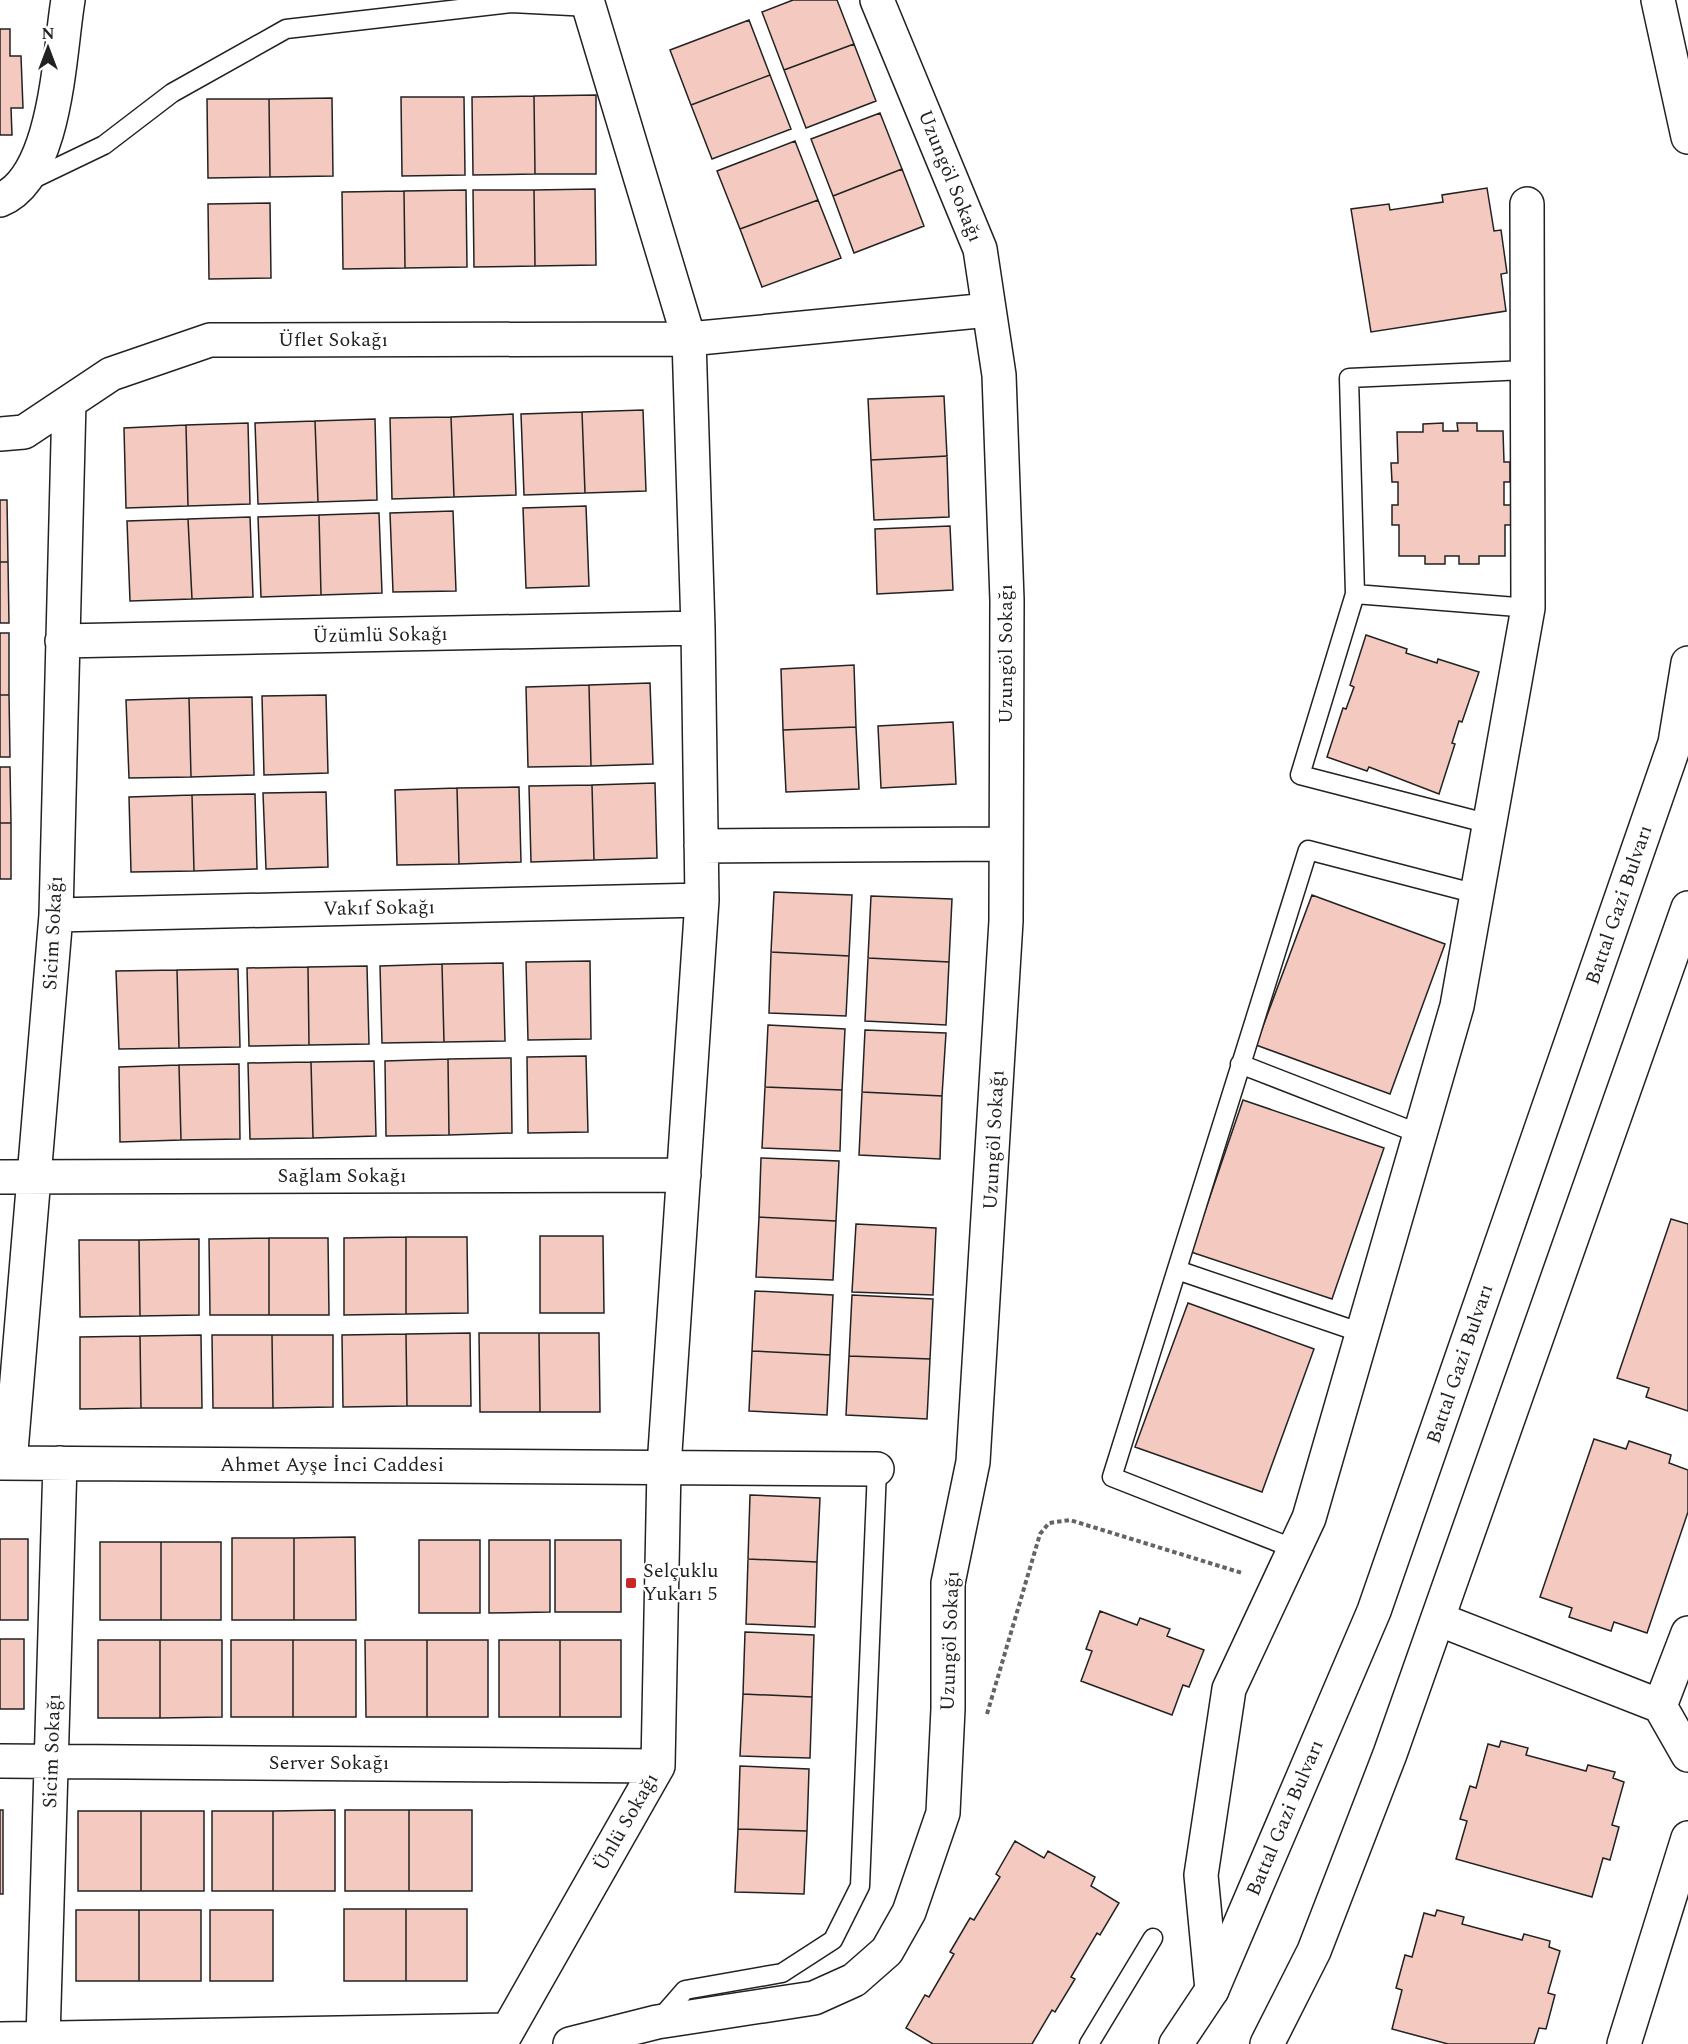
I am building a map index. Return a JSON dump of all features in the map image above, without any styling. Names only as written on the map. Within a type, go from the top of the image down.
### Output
[{"type":"street","points":[[9,194],[44,147],[56,93],[68,0]]},
{"type":"street","name":"Uzungöl Sokağı","points":[[570,2044],[657,2022],[814,1998],[854,1980],[887,1950],[909,1912],[943,1813],[948,1709],[948,1583],[973,1462],[1005,944],[1007,600],[999,375],[980,249],[878,0]]},
{"type":"street","points":[[1658,0],[1688,137]]},
{"type":"street","name":"Ünlü Sokağı","points":[[504,2037],[658,1766],[664,1467],[702,900],[698,628],[689,339],[588,4]]},
{"type":"street","points":[[1212,1990],[1201,1875],[1229,1689],[1310,1518],[1457,1006],[1490,824],[1528,608],[1527,204]]},
{"type":"street","name":"Üflet Sokağı","points":[[0,434],[24,432],[111,374],[210,340],[689,339],[989,310]]},
{"type":"street","name":"Sicim Sokağı","points":[[5,1463],[34,1177],[56,915],[69,402]]},
{"type":"street","name":"Üzümlü Sokağı","points":[[62,641],[698,628]]},
{"type":"street","name":"Battal Gazi Bulvarı","points":[[1176,2044],[1212,1990],[1374,1611],[1675,743],[1688,663]]},
{"type":"street","points":[[701,846],[1006,844]]},
{"type":"street","name":"Vakıf Sokağı","points":[[56,915],[702,900]]},
{"type":"street","points":[[1267,2044],[1314,1950],[1390,1754],[1688,908]]},
{"type":"street","name":"Sağlam Sokağı","points":[[0,1177],[684,1175]]},
{"type":"street","name":"Ahmet Ayşe İnci Caddesi","points":[[5,1463],[877,1469]]},
{"type":"street","name":"Sicim Sokağı","points":[[41,2042],[60,1463]]},
{"type":"street","points":[[1438,1619],[1660,1706],[1688,1755]]},
{"type":"street","points":[[1660,1706],[1688,1633]]},
{"type":"street","name":"Server Sokağı","points":[[0,1761],[658,1766]]},
{"type":"street","points":[[1624,2044],[1688,1838]]},
{"type":"street","points":[[0,2039],[41,2042],[504,2037]]},
{"type":"lane","points":[[9,194],[104,145],[172,93],[286,29],[511,3],[588,4]]},
{"type":"lane","points":[[1490,824],[1300,775],[1355,594],[1349,378],[1527,370]]},
{"type":"lane","points":[[1355,594],[1528,608]]},
{"type":"lane","points":[[1295,1549],[1112,1477],[1308,850],[1477,894]]},
{"type":"lane","points":[[1240,1064],[1420,1134]]},
{"type":"lane","points":[[1177,1270],[1362,1333]]},
{"type":"lane","points":[[657,2022],[685,1990],[782,1973],[833,1940],[860,1886],[877,1469]]},
{"type":"lane","points":[[1089,2044],[1153,1938]]},
{"type":"path","points":[[984,1719],[993,1699],[1040,1534],[1049,1523],[1070,1520],[1278,1585]]},
{"type":"building","points":[[793,0],[837,0],[854,44],[784,70],[762,12]]},
{"type":"building","points":[[749,20],[770,75],[691,105],[670,50]]},
{"type":"building","points":[[0,29],[10,29],[10,56],[21,56],[23,108],[11,108],[12,135],[0,135]]},
{"type":"building","points":[[854,44],[876,101],[806,128],[784,70]]},
{"type":"building","points":[[770,75],[791,129],[712,159],[691,105]]},
{"type":"building","points":[[596,95],[596,174],[535,174],[534,96]]},
{"type":"building","points":[[534,96],[535,174],[473,175],[472,97]]},
{"type":"building","points":[[401,97],[464,97],[465,175],[402,176]]},
{"type":"building","points":[[332,98],[333,176],[270,177],[269,99]]},
{"type":"building","points":[[207,99],[269,99],[270,177],[208,178]]},
{"type":"building","points":[[880,113],[902,169],[833,196],[811,139]]},
{"type":"building","points":[[795,141],[818,200],[740,229],[717,171]]},
{"type":"building","points":[[902,169],[924,226],[854,253],[833,196]]},
{"type":"building","points":[[1487,188],[1494,231],[1501,230],[1507,273],[1501,274],[1506,311],[1371,332],[1351,209],[1389,204],[1390,210],[1443,202],[1442,195]]},
{"type":"building","points":[[595,189],[596,265],[535,266],[534,190]]},
{"type":"building","points":[[466,190],[467,267],[405,268],[404,191]]},
{"type":"building","points":[[473,190],[534,190],[535,266],[474,267]]},
{"type":"building","points":[[404,191],[405,268],[343,269],[342,192]]},
{"type":"building","points":[[818,200],[841,258],[762,287],[740,229]]},
{"type":"building","points":[[270,203],[271,278],[209,279],[208,204]]},
{"type":"building","points":[[944,396],[947,456],[871,460],[868,399]]},
{"type":"building","points":[[643,410],[646,491],[585,493],[582,412]]},
{"type":"building","points":[[582,412],[585,493],[524,495],[521,414]]},
{"type":"building","points":[[513,414],[516,495],[454,497],[451,417]]},
{"type":"building","points":[[451,417],[454,497],[392,499],[390,418]]},
{"type":"building","points":[[375,419],[377,500],[318,502],[315,421]]},
{"type":"building","points":[[315,421],[318,502],[258,504],[255,423]]},
{"type":"building","points":[[248,423],[250,504],[188,506],[186,425]]},
{"type":"building","points":[[1443,423],[1443,431],[1458,431],[1457,423],[1477,423],[1477,431],[1503,431],[1504,462],[1510,462],[1510,482],[1504,482],[1504,505],[1511,505],[1511,525],[1505,525],[1505,556],[1479,556],[1479,564],[1459,564],[1459,556],[1445,556],[1445,564],[1425,564],[1425,556],[1399,556],[1399,525],[1392,525],[1392,505],[1398,505],[1398,482],[1392,482],[1391,463],[1398,463],[1397,432],[1423,432],[1423,424]]},
{"type":"building","points":[[186,425],[188,506],[126,508],[124,428]]},
{"type":"building","points":[[947,456],[949,517],[874,520],[871,460]]},
{"type":"building","points":[[0,500],[7,500],[8,562],[0,562]]},
{"type":"building","points":[[586,506],[589,586],[526,588],[523,508]]},
{"type":"building","points":[[453,511],[456,591],[393,592],[390,513]]},
{"type":"building","points":[[379,513],[382,593],[321,595],[319,515]]},
{"type":"building","points":[[319,515],[321,595],[261,597],[258,517]]},
{"type":"building","points":[[250,517],[253,597],[192,599],[188,519]]},
{"type":"building","points":[[188,519],[192,599],[130,601],[127,521]]},
{"type":"building","points":[[950,526],[953,590],[877,594],[875,529]]},
{"type":"building","points":[[0,562],[8,562],[9,623],[0,623]]},
{"type":"building","points":[[0,633],[9,633],[9,695],[0,695]]},
{"type":"building","points":[[1366,635],[1407,649],[1406,653],[1437,663],[1438,659],[1479,672],[1462,722],[1459,721],[1452,743],[1455,744],[1439,794],[1369,767],[1367,771],[1327,757],[1343,708],[1346,709],[1354,687],[1350,685]]},
{"type":"building","points":[[854,665],[856,727],[783,730],[781,669]]},
{"type":"building","points":[[650,683],[653,764],[591,766],[589,685]]},
{"type":"building","points":[[589,685],[591,766],[528,767],[526,687]]},
{"type":"building","points":[[0,695],[9,695],[10,757],[0,757]]},
{"type":"building","points":[[326,695],[328,773],[264,775],[262,696]]},
{"type":"building","points":[[252,697],[254,775],[191,777],[189,698]]},
{"type":"building","points":[[189,698],[191,777],[129,778],[126,700]]},
{"type":"building","points":[[953,722],[956,784],[881,788],[878,726]]},
{"type":"building","points":[[856,727],[859,789],[786,792],[783,730]]},
{"type":"building","points":[[0,767],[10,767],[11,823],[0,823]]},
{"type":"building","points":[[655,783],[657,858],[594,860],[592,785]]},
{"type":"building","points":[[592,785],[594,860],[531,862],[529,786]]},
{"type":"building","points":[[519,787],[521,862],[459,864],[457,788]]},
{"type":"building","points":[[457,788],[459,864],[397,865],[395,790]]},
{"type":"building","points":[[326,792],[328,867],[266,869],[263,793]]},
{"type":"building","points":[[255,794],[257,869],[194,871],[192,795]]},
{"type":"building","points":[[192,795],[194,871],[131,872],[129,797]]},
{"type":"building","points":[[0,823],[11,823],[11,879],[0,879]]},
{"type":"building","points":[[774,892],[852,895],[849,956],[771,952]]},
{"type":"building","points":[[1312,895],[1445,944],[1390,1094],[1256,1045]]},
{"type":"building","points":[[871,896],[952,899],[949,962],[868,958]]},
{"type":"building","points":[[771,952],[849,956],[846,1016],[769,1013]]},
{"type":"building","points":[[868,958],[949,962],[946,1025],[865,1021]]},
{"type":"building","points":[[590,961],[591,1039],[528,1040],[526,962]]},
{"type":"building","points":[[503,963],[505,1041],[444,1042],[442,964]]},
{"type":"building","points":[[442,964],[444,1042],[382,1043],[380,966]]},
{"type":"building","points":[[367,966],[369,1044],[309,1045],[308,967]]},
{"type":"building","points":[[308,967],[309,1045],[249,1046],[247,968]]},
{"type":"building","points":[[238,969],[240,1047],[179,1048],[177,970]]},
{"type":"building","points":[[177,970],[179,1048],[119,1049],[116,971]]},
{"type":"building","points":[[768,1025],[845,1029],[842,1090],[765,1087]]},
{"type":"building","points":[[865,1030],[946,1033],[942,1096],[862,1092]]},
{"type":"building","points":[[586,1056],[588,1132],[528,1133],[527,1057]]},
{"type":"building","points":[[511,1058],[512,1133],[449,1135],[448,1059]]},
{"type":"building","points":[[448,1059],[449,1135],[386,1136],[385,1061]]},
{"type":"building","points":[[374,1061],[376,1136],[313,1138],[311,1062]]},
{"type":"building","points":[[311,1062],[313,1138],[250,1139],[248,1063]]},
{"type":"building","points":[[239,1064],[240,1139],[181,1140],[179,1065]]},
{"type":"building","points":[[179,1065],[181,1140],[120,1142],[119,1067]]},
{"type":"building","points":[[765,1087],[842,1090],[840,1151],[762,1148]]},
{"type":"building","points":[[862,1092],[942,1096],[940,1159],[859,1155]]},
{"type":"building","points":[[1243,1100],[1384,1148],[1332,1299],[1191,1252]]},
{"type":"building","points":[[761,1158],[839,1161],[836,1221],[759,1217]]},
{"type":"building","points":[[759,1217],[836,1221],[833,1280],[756,1277]]},
{"type":"building","points":[[1671,1219],[1688,1224],[1688,1411],[1646,1397],[1649,1388],[1617,1378]]},
{"type":"building","points":[[856,1224],[936,1228],[933,1295],[852,1292]]},
{"type":"building","points":[[540,1236],[603,1236],[604,1313],[540,1313]]},
{"type":"building","points":[[406,1237],[406,1314],[344,1315],[344,1238]]},
{"type":"building","points":[[406,1237],[467,1237],[468,1313],[406,1314]]},
{"type":"building","points":[[269,1238],[269,1315],[210,1315],[209,1239]]},
{"type":"building","points":[[269,1238],[328,1238],[329,1315],[269,1315]]},
{"type":"building","points":[[199,1239],[199,1315],[140,1316],[139,1240]]},
{"type":"building","points":[[79,1240],[139,1240],[140,1316],[80,1317]]},
{"type":"building","points":[[755,1291],[833,1295],[830,1355],[752,1351]]},
{"type":"building","points":[[852,1295],[933,1299],[930,1359],[849,1356]]},
{"type":"building","points":[[1188,1303],[1314,1349],[1262,1492],[1135,1447]]},
{"type":"building","points":[[470,1333],[471,1406],[407,1406],[406,1334]]},
{"type":"building","points":[[479,1333],[539,1333],[540,1412],[480,1412]]},
{"type":"building","points":[[539,1333],[599,1333],[600,1412],[540,1412]]},
{"type":"building","points":[[406,1334],[407,1406],[343,1407],[342,1335]]},
{"type":"building","points":[[201,1335],[202,1408],[141,1408],[140,1336]]},
{"type":"building","points":[[212,1335],[272,1335],[273,1408],[213,1408]]},
{"type":"building","points":[[272,1335],[333,1335],[333,1407],[273,1408]]},
{"type":"building","points":[[140,1336],[141,1408],[80,1409],[80,1337]]},
{"type":"building","points":[[752,1351],[830,1355],[827,1415],[749,1411]]},
{"type":"building","points":[[849,1356],[930,1359],[927,1419],[846,1415]]},
{"type":"building","points":[[1594,1439],[1626,1449],[1629,1441],[1671,1455],[1669,1463],[1688,1470],[1688,1512],[1647,1633],[1614,1622],[1611,1631],[1569,1617],[1572,1608],[1540,1597]]},
{"type":"building","points":[[750,1495],[820,1498],[817,1562],[748,1559]]},
{"type":"building","points":[[355,1537],[356,1620],[294,1620],[294,1538]]},
{"type":"building","points":[[232,1538],[294,1538],[294,1620],[232,1620]]},
{"type":"building","points":[[0,1539],[28,1539],[28,1620],[0,1620]]},
{"type":"building","points":[[419,1540],[480,1540],[480,1613],[419,1613]]},
{"type":"building","points":[[489,1540],[550,1540],[550,1612],[489,1613]]},
{"type":"building","points":[[555,1540],[621,1540],[621,1612],[555,1612]]},
{"type":"building","points":[[100,1542],[161,1542],[161,1620],[100,1620]]},
{"type":"building","points":[[161,1542],[221,1542],[221,1620],[161,1620]]},
{"type":"building","points":[[748,1559],[817,1562],[815,1627],[746,1624]]},
{"type":"building","points":[[1100,1611],[1137,1625],[1140,1618],[1170,1629],[1167,1636],[1204,1650],[1189,1687],[1183,1685],[1172,1715],[1081,1681],[1092,1651],[1086,1649]]},
{"type":"building","points":[[745,1632],[814,1635],[812,1697],[743,1694]]},
{"type":"building","points":[[0,1639],[24,1639],[24,1709],[0,1709]]},
{"type":"building","points":[[98,1640],[160,1640],[160,1718],[98,1718]]},
{"type":"building","points":[[160,1640],[222,1640],[222,1717],[160,1718]]},
{"type":"building","points":[[231,1640],[293,1640],[293,1717],[231,1717]]},
{"type":"building","points":[[293,1640],[356,1640],[356,1717],[293,1717]]},
{"type":"building","points":[[365,1640],[427,1640],[427,1717],[366,1717]]},
{"type":"building","points":[[427,1640],[488,1640],[488,1717],[427,1717]]},
{"type":"building","points":[[499,1640],[560,1640],[560,1717],[499,1717]]},
{"type":"building","points":[[560,1640],[621,1640],[621,1717],[560,1717]]},
{"type":"building","points":[[743,1694],[812,1697],[810,1758],[740,1756]]},
{"type":"building","points":[[1501,1741],[1528,1748],[1526,1755],[1586,1771],[1588,1765],[1615,1772],[1613,1778],[1624,1782],[1612,1825],[1619,1827],[1610,1860],[1603,1858],[1592,1897],[1456,1859],[1467,1821],[1460,1819],[1470,1786],[1476,1788],[1488,1744],[1499,1747]]},
{"type":"building","points":[[740,1766],[809,1769],[807,1831],[738,1829]]},
{"type":"building","points":[[0,1810],[3,1810],[3,1894],[0,1894]]},
{"type":"building","points":[[335,1810],[335,1891],[273,1891],[273,1811]]},
{"type":"building","points":[[345,1810],[409,1810],[409,1891],[345,1891]]},
{"type":"building","points":[[409,1810],[472,1810],[472,1891],[409,1891]]},
{"type":"building","points":[[78,1811],[141,1811],[141,1891],[78,1891]]},
{"type":"building","points":[[141,1811],[204,1811],[204,1891],[141,1891]]},
{"type":"building","points":[[212,1811],[273,1811],[273,1891],[212,1891]]},
{"type":"building","points":[[738,1829],[807,1831],[804,1894],[735,1892]]},
{"type":"building","points":[[1015,1841],[1044,1858],[1048,1851],[1095,1877],[1091,1886],[1119,1903],[1100,1935],[1097,1933],[1071,1977],[1075,1979],[1055,2012],[1052,2010],[1032,2044],[933,2044],[906,2028],[925,1995],[929,1997],[954,1954],[950,1952],[970,1918],[974,1920],[1000,1877],[996,1874]]},
{"type":"building","points":[[344,1909],[406,1909],[406,1981],[344,1981]]},
{"type":"building","points":[[406,1909],[467,1909],[467,1981],[406,1981]]},
{"type":"building","points":[[76,1910],[139,1910],[139,1981],[76,1981]]},
{"type":"building","points":[[139,1910],[201,1910],[201,1981],[139,1981]]},
{"type":"building","points":[[210,1910],[273,1910],[273,1981],[210,1981]]},
{"type":"building","points":[[1437,1910],[1464,1917],[1462,1924],[1522,1940],[1524,1934],[1550,1941],[1549,1947],[1560,1951],[1548,1993],[1555,1995],[1546,2029],[1539,2028],[1534,2044],[1448,2044],[1392,2029],[1402,1990],[1396,1988],[1405,1955],[1412,1957],[1424,1913],[1435,1916]]},
{"type":"place","name":"Selçuklu Yukarı 5","points":[[631,1583]]}]
